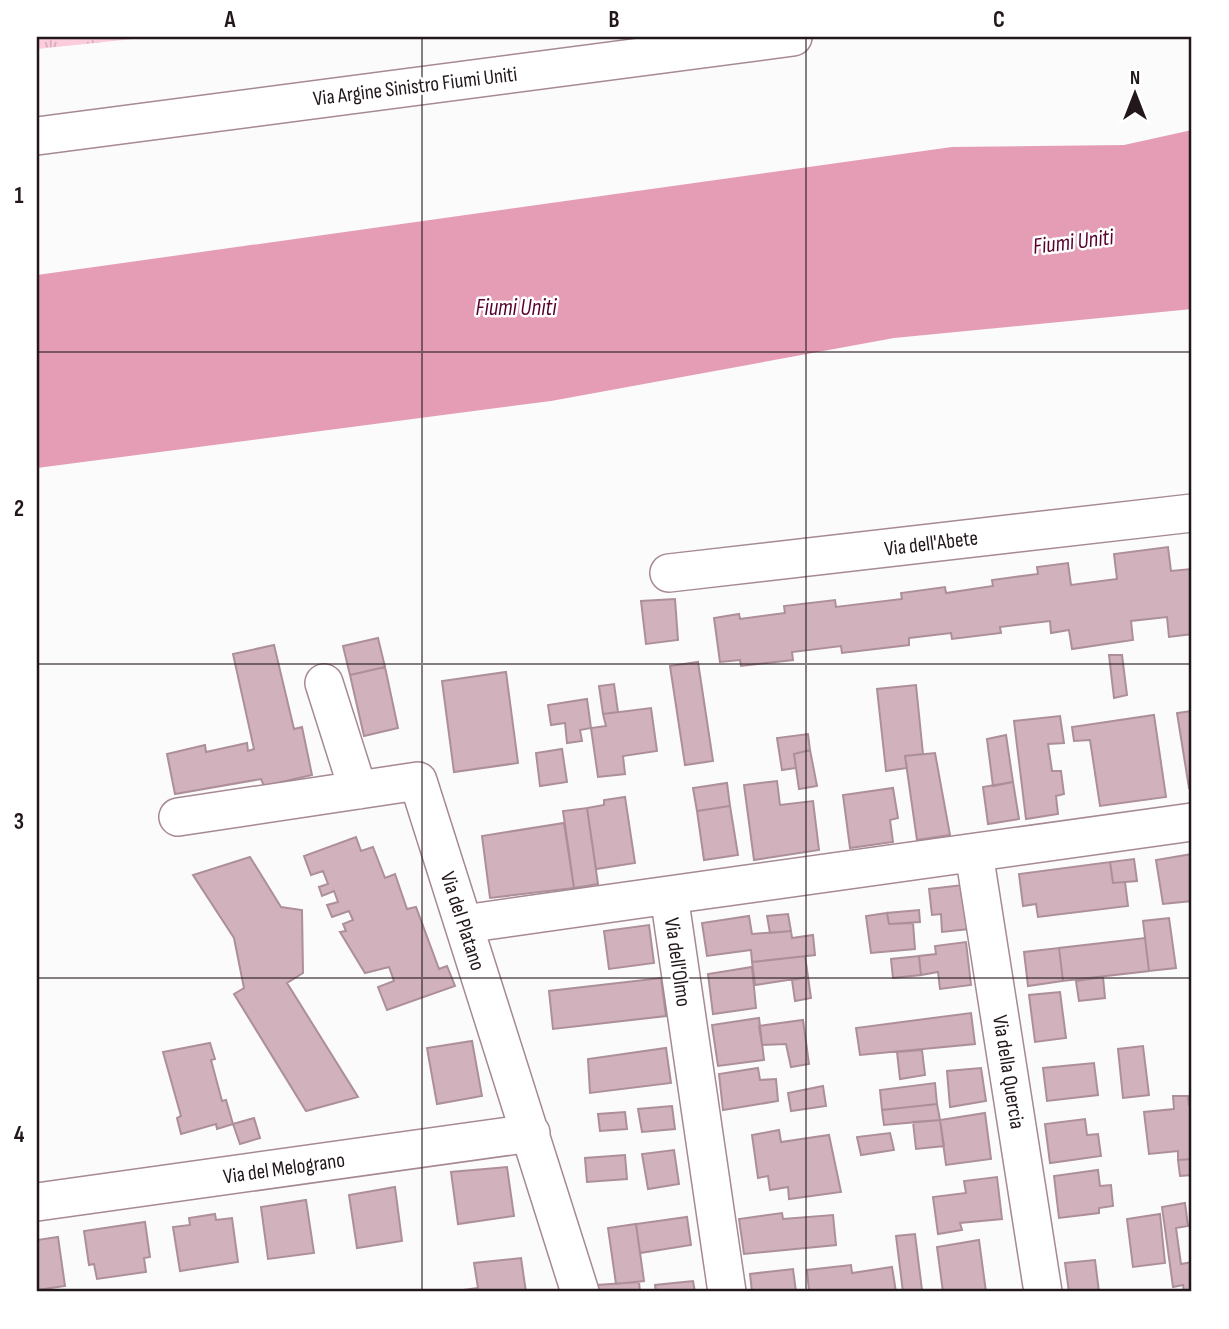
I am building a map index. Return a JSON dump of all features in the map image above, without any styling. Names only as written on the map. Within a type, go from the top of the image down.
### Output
[{"type":"street","name":"Via Argine Sinistro Fiumi Uniti","points":[[37,136],[793,37]]},
{"type":"street","name":"Via dell'Abete","points":[[669,573],[1192,513]]},
{"type":"street","points":[[324,683],[358,790]]},
{"type":"street","name":"Via del Platano","points":[[178,817],[418,781],[580,1292]]},
{"type":"street","points":[[974,853],[1192,822]]},
{"type":"street","name":"Via dell'Olmo","points":[[727,1292],[668,895],[974,853]]},
{"type":"street","name":"Via della Quercia","points":[[974,853],[1043,1292]]},
{"type":"street","points":[[464,924],[668,895]]},
{"type":"street","name":"Via del Melograno","points":[[37,1202],[531,1133]]},
{"type":"green space","points":[[37,37],[152,37],[37,49]]},
{"type":"water","name":"Fiumi Uniti","points":[[1192,130],[1192,309],[894,338],[551,401],[37,468],[37,275],[952,147],[1124,145]]},
{"type":"building","points":[[1168,547],[1171,571],[1191,569],[1192,634],[1169,637],[1167,617],[1131,621],[1133,640],[1072,649],[1069,630],[1051,633],[1050,621],[1000,627],[1001,633],[952,639],[951,633],[909,638],[909,645],[842,653],[841,646],[792,652],[793,660],[741,666],[740,660],[720,662],[714,618],[739,614],[740,619],[785,613],[784,606],[835,600],[836,607],[902,599],[901,593],[945,587],[946,593],[993,586],[992,580],[1038,574],[1037,567],[1068,563],[1071,585],[1117,579],[1114,554]]},
{"type":"building","points":[[675,599],[678,640],[646,644],[641,601]]},
{"type":"building","points":[[378,638],[385,667],[350,675],[343,646]]},
{"type":"building","points":[[274,645],[294,729],[302,727],[312,775],[264,786],[261,779],[175,794],[167,754],[205,745],[206,752],[247,743],[248,751],[254,749],[233,654]]},
{"type":"building","points":[[1109,655],[1122,655],[1127,695],[1114,698]]},
{"type":"building","points":[[698,662],[713,761],[685,765],[670,666]]},
{"type":"building","points":[[385,667],[398,728],[364,736],[350,675]]},
{"type":"building","points":[[506,672],[518,763],[454,772],[442,681]]},
{"type":"building","points":[[614,684],[618,712],[603,714],[599,686]]},
{"type":"building","points":[[916,685],[923,754],[905,756],[907,768],[886,771],[877,689]]},
{"type":"building","points":[[587,699],[591,728],[580,730],[582,741],[567,743],[565,723],[551,725],[548,705]]},
{"type":"building","points":[[651,708],[657,751],[623,756],[625,774],[598,777],[591,728],[606,726],[603,714]]},
{"type":"building","points":[[1192,711],[1192,787],[1189,788],[1177,713]]},
{"type":"building","points":[[1154,715],[1166,797],[1100,806],[1090,740],[1074,741],[1072,727]]},
{"type":"building","points":[[1060,716],[1064,743],[1048,744],[1052,771],[1061,771],[1064,794],[1056,796],[1058,814],[1026,819],[1014,721]]},
{"type":"building","points":[[808,734],[810,750],[794,754],[796,768],[782,770],[777,738]]},
{"type":"building","points":[[1006,735],[1013,782],[993,786],[987,739]]},
{"type":"building","points":[[562,749],[567,782],[540,786],[536,753]]},
{"type":"building","points":[[810,750],[817,786],[799,789],[794,754]]},
{"type":"building","points":[[935,753],[950,835],[917,840],[905,756]]},
{"type":"building","points":[[777,781],[780,805],[813,801],[819,850],[754,860],[744,785]]},
{"type":"building","points":[[1013,782],[1019,819],[988,824],[983,787]]},
{"type":"building","points":[[727,783],[730,806],[697,811],[693,788]]},
{"type":"building","points":[[893,788],[898,818],[890,820],[893,842],[850,848],[843,795]]},
{"type":"building","points":[[625,797],[635,863],[596,869],[587,808],[604,805],[604,800]]},
{"type":"building","points":[[730,806],[738,855],[704,860],[697,811]]},
{"type":"building","points":[[587,808],[598,884],[574,888],[563,811]]},
{"type":"building","points":[[564,823],[574,888],[490,898],[482,836]]},
{"type":"building","points":[[356,837],[361,851],[373,847],[385,878],[395,874],[407,909],[416,907],[439,969],[447,966],[455,986],[387,1010],[378,987],[394,981],[389,967],[365,973],[340,932],[346,931],[343,924],[353,920],[349,911],[332,917],[327,905],[338,902],[334,891],[322,896],[319,887],[328,884],[323,871],[311,875],[304,856]]},
{"type":"building","points":[[1192,854],[1192,901],[1163,904],[1156,860]]},
{"type":"building","points":[[250,857],[281,907],[302,910],[303,973],[287,983],[358,1097],[306,1111],[234,994],[244,988],[234,938],[193,875]]},
{"type":"building","points":[[1134,859],[1137,881],[1113,883],[1110,862]]},
{"type":"building","points":[[1110,862],[1113,883],[1125,882],[1128,906],[1038,917],[1036,904],[1023,906],[1019,874]]},
{"type":"building","points":[[963,885],[969,929],[942,932],[941,914],[932,915],[929,889]]},
{"type":"building","points":[[919,910],[920,922],[889,924],[887,913]]},
{"type":"building","points":[[887,913],[889,924],[913,923],[915,949],[871,953],[866,916]]},
{"type":"building","points":[[788,914],[791,931],[770,933],[767,916]]},
{"type":"building","points":[[749,916],[752,934],[791,931],[792,938],[813,935],[815,955],[752,962],[751,950],[707,956],[702,923]]},
{"type":"building","points":[[1169,918],[1176,968],[1149,971],[1143,921]]},
{"type":"building","points":[[649,925],[654,963],[609,969],[604,931]]},
{"type":"building","points":[[1145,938],[1149,971],[1063,981],[1059,948]]},
{"type":"building","points":[[966,942],[971,985],[940,989],[938,972],[921,975],[919,956],[936,954],[935,946]]},
{"type":"building","points":[[1059,948],[1063,981],[1028,986],[1024,952]]},
{"type":"building","points":[[805,956],[808,977],[755,985],[752,962]]},
{"type":"building","points":[[919,956],[921,975],[893,978],[891,959]]},
{"type":"building","points":[[752,967],[756,1008],[713,1014],[708,974]]},
{"type":"building","points":[[808,977],[811,998],[795,1001],[792,980]]},
{"type":"building","points":[[1103,977],[1105,998],[1079,1001],[1076,981]]},
{"type":"building","points":[[661,978],[666,1016],[553,1029],[549,991]]},
{"type":"building","points":[[1060,992],[1066,1038],[1035,1042],[1029,995]]},
{"type":"building","points":[[971,1013],[975,1044],[860,1055],[856,1028]]},
{"type":"building","points":[[759,1018],[764,1060],[718,1066],[712,1025]]},
{"type":"building","points":[[803,1020],[809,1064],[791,1067],[786,1044],[762,1045],[759,1026]]},
{"type":"building","points":[[472,1041],[482,1096],[437,1104],[427,1048]]},
{"type":"building","points":[[210,1043],[215,1059],[211,1060],[222,1101],[226,1100],[233,1124],[217,1129],[216,1124],[181,1134],[177,1118],[181,1116],[163,1052]]},
{"type":"building","points":[[1143,1046],[1149,1095],[1123,1098],[1118,1049]]},
{"type":"building","points":[[666,1048],[671,1083],[590,1093],[588,1059]]},
{"type":"building","points":[[922,1050],[925,1075],[900,1079],[897,1052]]},
{"type":"building","points":[[1094,1063],[1098,1095],[1047,1101],[1043,1068]]},
{"type":"building","points":[[758,1068],[760,1080],[776,1079],[778,1101],[723,1110],[719,1074]]},
{"type":"building","points":[[981,1068],[986,1101],[950,1107],[947,1071]]},
{"type":"building","points":[[935,1083],[937,1104],[882,1110],[880,1090]]},
{"type":"building","points":[[823,1086],[826,1106],[791,1111],[788,1093]]},
{"type":"building","points":[[1173,1096],[1188,1096],[1189,1105],[1192,1105],[1192,1159],[1178,1160],[1178,1151],[1149,1154],[1144,1112],[1174,1109]]},
{"type":"building","points":[[937,1104],[940,1120],[884,1125],[882,1110]]},
{"type":"building","points":[[672,1106],[675,1129],[642,1132],[638,1109]]},
{"type":"building","points":[[625,1112],[627,1129],[600,1131],[598,1114]]},
{"type":"building","points":[[985,1113],[991,1159],[946,1165],[940,1120]]},
{"type":"building","points":[[254,1118],[260,1138],[240,1144],[233,1124]]},
{"type":"building","points":[[1085,1119],[1087,1135],[1098,1134],[1101,1156],[1050,1163],[1045,1124]]},
{"type":"building","points":[[940,1120],[944,1146],[916,1149],[913,1122]]},
{"type":"building","points":[[779,1130],[781,1142],[829,1135],[841,1192],[789,1199],[788,1187],[770,1190],[768,1176],[758,1178],[752,1135]]},
{"type":"building","points":[[890,1133],[894,1150],[861,1155],[857,1137]]},
{"type":"building","points":[[674,1150],[679,1184],[648,1189],[642,1154]]},
{"type":"building","points":[[625,1155],[627,1179],[587,1182],[585,1158]]},
{"type":"building","points":[[1192,1159],[1192,1175],[1180,1176],[1178,1160]]},
{"type":"building","points":[[507,1167],[514,1216],[458,1224],[451,1172]]},
{"type":"building","points":[[1098,1170],[1100,1186],[1111,1185],[1113,1206],[1099,1208],[1099,1213],[1059,1218],[1054,1176]]},
{"type":"building","points":[[997,1177],[1002,1219],[960,1223],[962,1230],[938,1234],[933,1197],[966,1193],[964,1181]]},
{"type":"building","points":[[395,1187],[402,1241],[357,1248],[349,1195]]},
{"type":"building","points":[[306,1200],[314,1253],[268,1259],[261,1207]]},
{"type":"building","points":[[1185,1203],[1188,1226],[1176,1228],[1181,1264],[1192,1262],[1192,1292],[1184,1292],[1183,1285],[1173,1287],[1162,1207]]},
{"type":"building","points":[[782,1213],[783,1219],[833,1215],[836,1245],[744,1254],[739,1219]]},
{"type":"building","points":[[215,1214],[216,1220],[232,1218],[238,1262],[180,1271],[173,1227],[190,1225],[189,1218]]},
{"type":"building","points":[[1160,1214],[1165,1263],[1133,1267],[1127,1219]]},
{"type":"building","points":[[687,1217],[691,1245],[640,1253],[636,1224]]},
{"type":"building","points":[[145,1222],[150,1257],[144,1258],[146,1272],[97,1279],[94,1264],[89,1265],[84,1231]]},
{"type":"building","points":[[636,1224],[644,1281],[616,1284],[608,1228]]},
{"type":"building","points":[[915,1234],[922,1290],[903,1292],[896,1236]]},
{"type":"building","points":[[58,1237],[65,1286],[37,1290],[37,1240]]},
{"type":"building","points":[[979,1240],[986,1292],[943,1292],[937,1247]]},
{"type":"building","points":[[521,1258],[526,1292],[449,1292],[478,1288],[474,1263]]},
{"type":"building","points":[[1095,1260],[1099,1292],[1069,1292],[1065,1263]]},
{"type":"building","points":[[851,1265],[852,1273],[892,1267],[896,1292],[809,1292],[807,1270]]},
{"type":"building","points":[[793,1269],[796,1292],[752,1292],[750,1274]]},
{"type":"building","points":[[693,1281],[695,1292],[656,1292],[655,1285]]},
{"type":"building","points":[[639,1282],[640,1292],[598,1292],[597,1285]]}]
